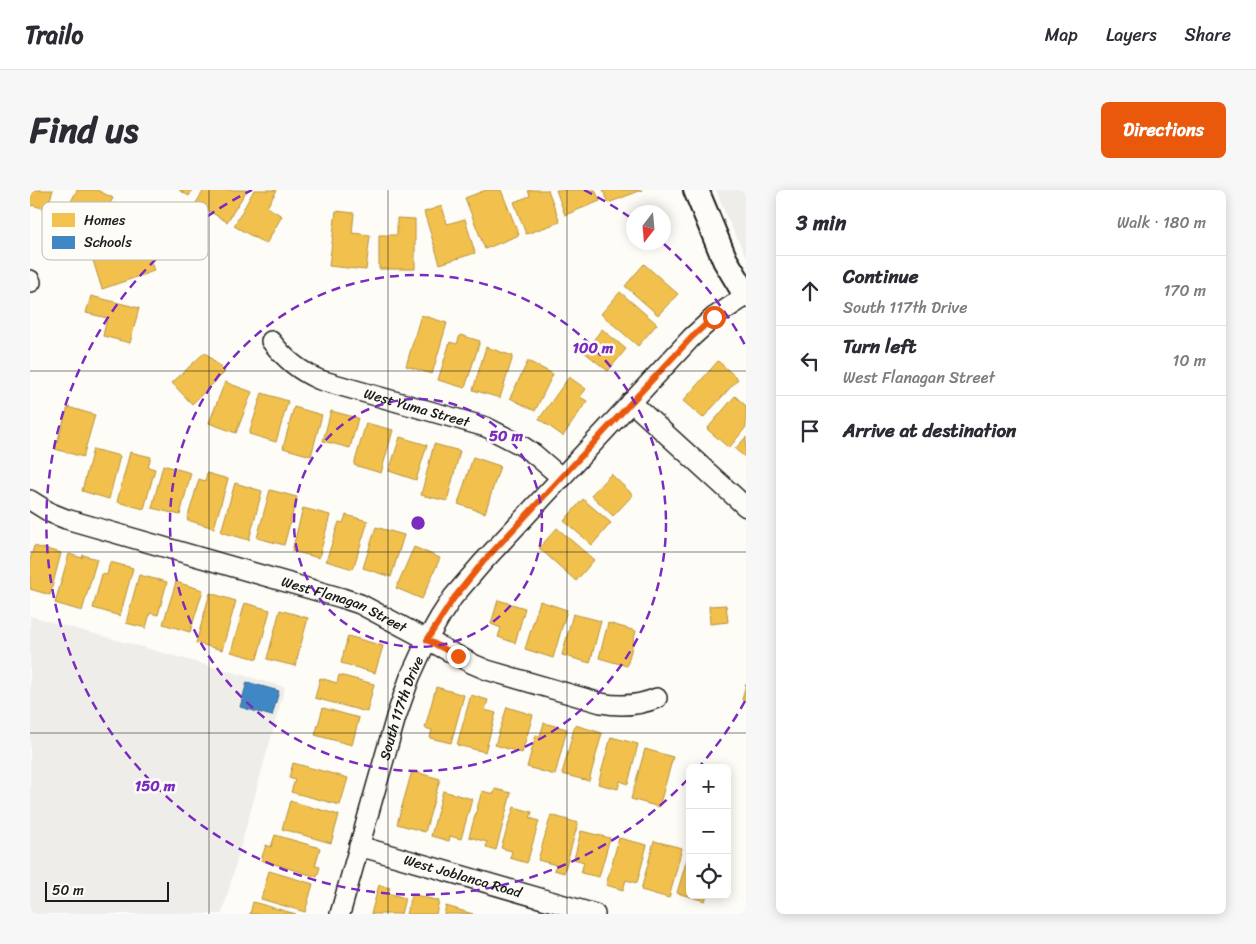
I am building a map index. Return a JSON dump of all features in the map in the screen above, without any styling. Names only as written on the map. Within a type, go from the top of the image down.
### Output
[{"type":"street","points":[[696,190],[725,260],[746,295]]},
{"type":"street","name":"South 117th Drive","points":[[340,914],[402,698],[427,640],[445,610],[468,579],[631,402],[703,327],[746,295]]},
{"type":"street","name":"West Yuma Street","points":[[271,341],[291,363],[305,373],[320,380],[486,427],[519,444],[562,478]]},
{"type":"street","points":[[631,402],[746,507]]},
{"type":"street","name":"West Flanagan Street","points":[[30,500],[51,513],[66,519],[342,598],[377,612],[487,670],[601,703],[629,706],[644,704],[657,698]]},
{"type":"street","name":"West Joblanca Road","points":[[359,846],[595,914]]},
{"type":"shaded area","points":[[716,190],[746,190],[746,256],[727,218]]},
{"type":"shaded area","points":[[30,616],[285,687],[222,914],[30,914]]},
{"type":"building: Homes","points":[[30,190],[53,190],[49,202],[42,202],[42,208],[31,205],[30,207]]},
{"type":"building: Homes","points":[[77,190],[97,190],[113,198],[111,202],[71,202]]},
{"type":"building: Homes","points":[[179,190],[192,190],[189,196]]},
{"type":"building: Homes","points":[[204,190],[247,190],[227,222],[208,210],[208,202],[197,202]]},
{"type":"building: Homes","points":[[254,190],[277,190],[267,207],[282,216],[266,244],[234,226]]},
{"type":"building: Homes","points":[[486,190],[501,190],[519,235],[485,249],[465,198]]},
{"type":"building: Homes","points":[[528,190],[548,190],[560,222],[526,234],[514,202],[530,196]]},
{"type":"building: Homes","points":[[556,190],[595,190],[600,201],[565,215]]},
{"type":"building: Homes","points":[[603,190],[642,190],[608,203]]},
{"type":"building: Homes","points":[[442,206],[447,224],[465,219],[475,253],[440,264],[424,212]]},
{"type":"building: Homes","points":[[336,211],[354,213],[352,233],[370,235],[366,270],[329,266]]},
{"type":"building: Homes","points":[[397,218],[415,219],[415,269],[379,269],[379,235],[397,235]]},
{"type":"building: Homes","points":[[93,260],[150,260],[154,271],[102,289]]},
{"type":"building: Homes","points":[[644,264],[678,294],[658,315],[625,286]]},
{"type":"building: Homes","points":[[620,292],[657,324],[638,346],[601,314]]},
{"type":"building: Homes","points":[[91,296],[139,308],[130,343],[103,336],[107,318],[86,313]]},
{"type":"building: Homes","points":[[421,315],[447,323],[432,374],[406,366]]},
{"type":"building: Homes","points":[[602,329],[626,349],[608,371],[584,352]]},
{"type":"building: Homes","points":[[460,335],[480,341],[465,388],[438,380],[450,342],[457,344]]},
{"type":"building: Homes","points":[[486,347],[513,356],[500,398],[473,390]]},
{"type":"building: Homes","points":[[205,352],[225,372],[192,404],[172,383]]},
{"type":"building: Homes","points":[[528,361],[553,374],[535,411],[510,398]]},
{"type":"building: Homes","points":[[718,361],[738,379],[703,418],[683,401]]},
{"type":"building: Homes","points":[[569,377],[586,389],[580,397],[587,401],[563,436],[539,419]]},
{"type":"building: Homes","points":[[225,382],[252,392],[236,433],[209,423]]},
{"type":"building: Homes","points":[[262,393],[288,401],[276,442],[249,434]]},
{"type":"building: Homes","points":[[735,396],[746,406],[746,427],[729,448],[707,429]]},
{"type":"building: Homes","points":[[68,407],[95,415],[83,457],[55,449]]},
{"type":"building: Homes","points":[[294,407],[322,415],[311,456],[283,448]]},
{"type":"building: Homes","points":[[331,411],[358,418],[350,448],[323,441]]},
{"type":"building: Homes","points":[[366,423],[393,430],[381,473],[354,465]]},
{"type":"building: Homes","points":[[400,437],[427,445],[416,480],[389,471]]},
{"type":"building: Homes","points":[[746,437],[746,458],[735,449]]},
{"type":"building: Homes","points":[[434,444],[460,451],[447,501],[421,495]]},
{"type":"building: Homes","points":[[93,449],[120,456],[109,499],[82,491]]},
{"type":"building: Homes","points":[[130,452],[151,457],[148,467],[155,469],[144,509],[117,502]]},
{"type":"building: Homes","points":[[473,457],[500,466],[485,513],[458,504]]},
{"type":"building: Homes","points":[[163,465],[191,473],[180,515],[152,508]]},
{"type":"building: Homes","points":[[207,473],[228,479],[214,528],[187,520],[199,479],[205,481]]},
{"type":"building: Homes","points":[[611,474],[633,495],[613,516],[591,495]]},
{"type":"building: Homes","points":[[235,483],[262,491],[249,540],[221,532]]},
{"type":"building: Homes","points":[[270,490],[297,497],[284,545],[257,538]]},
{"type":"building: Homes","points":[[583,499],[611,523],[592,545],[564,521]]},
{"type":"building: Homes","points":[[303,508],[330,515],[319,558],[292,551]]},
{"type":"building: Homes","points":[[346,515],[368,521],[353,569],[326,561],[339,522],[343,523]]},
{"type":"building: Homes","points":[[376,527],[404,535],[391,577],[363,568]]},
{"type":"building: Homes","points":[[557,528],[594,560],[576,581],[539,548]]},
{"type":"building: Homes","points":[[34,546],[61,553],[50,595],[30,589],[30,560]]},
{"type":"building: Homes","points":[[414,547],[440,558],[422,599],[396,588]]},
{"type":"building: Homes","points":[[69,554],[82,558],[83,555],[97,559],[82,611],[55,603]]},
{"type":"building: Homes","points":[[110,562],[133,568],[120,616],[93,608],[102,574],[107,575]]},
{"type":"building: Homes","points":[[139,575],[167,582],[158,615],[150,613],[146,628],[126,623]]},
{"type":"building: Homes","points":[[176,582],[203,590],[190,632],[163,624]]},
{"type":"building: Homes","points":[[210,593],[236,601],[222,650],[196,643]]},
{"type":"building: Homes","points":[[498,600],[525,608],[515,643],[498,637],[501,628],[491,624]]},
{"type":"building: Homes","points":[[540,601],[567,610],[553,658],[525,649]]},
{"type":"building: Homes","points":[[245,603],[270,610],[257,659],[231,652]]},
{"type":"building: Homes","points":[[726,605],[728,622],[710,624],[709,606]]},
{"type":"building: Homes","points":[[280,610],[308,618],[295,666],[267,659]]},
{"type":"building: Homes","points":[[573,614],[601,621],[590,663],[562,655]]},
{"type":"building: Homes","points":[[608,623],[636,631],[627,666],[599,658]]},
{"type":"building: Homes","points":[[348,636],[383,646],[375,673],[341,663]]},
{"type":"building: Homes","points":[[339,675],[374,684],[367,712],[315,698],[320,678],[337,683]]},
{"type":"building: Homes","points":[[746,684],[746,701],[742,700]]},
{"type":"building: Homes","points":[[436,687],[464,695],[451,743],[430,738],[432,730],[425,728]]},
{"type":"building: Homes","points":[[471,695],[488,700],[485,710],[496,713],[485,752],[457,745]]},
{"type":"building: Homes","points":[[507,707],[533,715],[522,753],[495,745]]},
{"type":"building: Homes","points":[[323,708],[359,718],[352,745],[315,735]]},
{"type":"building: Homes","points":[[544,723],[567,729],[555,775],[527,767],[536,735],[540,736]]},
{"type":"building: Homes","points":[[575,725],[602,733],[589,781],[562,774]]},
{"type":"building: Homes","points":[[611,737],[638,744],[628,784],[620,781],[618,789],[598,784]]},
{"type":"building: Homes","points":[[645,749],[673,757],[659,807],[631,799]]},
{"type":"building: Homes","points":[[293,763],[348,778],[340,805],[291,792],[295,780],[289,778]]},
{"type":"building: Homes","points":[[412,771],[440,779],[425,832],[397,824]]},
{"type":"building: Homes","points":[[495,789],[511,793],[496,850],[486,847],[487,842],[469,837],[482,791],[494,794]]},
{"type":"building: Homes","points":[[443,791],[472,799],[461,839],[450,836],[449,841],[431,836]]},
{"type":"building: Homes","points":[[290,801],[339,815],[331,843],[282,829]]},
{"type":"building: Homes","points":[[514,807],[532,812],[530,818],[539,821],[527,863],[510,858],[512,851],[501,848]]},
{"type":"building: Homes","points":[[551,815],[578,823],[564,873],[554,870],[556,865],[538,860]]},
{"type":"building: Homes","points":[[581,831],[610,838],[599,877],[581,873],[584,862],[574,859]]},
{"type":"building: Homes","points":[[275,835],[320,848],[315,866],[320,867],[317,877],[261,860],[266,845],[271,847]]},
{"type":"building: Homes","points":[[619,838],[647,845],[637,883],[626,880],[623,890],[606,885]]},
{"type":"building: Homes","points":[[654,841],[682,848],[669,898],[641,890]]},
{"type":"building: Homes","points":[[686,863],[686,896],[677,893]]},
{"type":"building: Homes","points":[[269,871],[313,884],[305,912],[261,899]]},
{"type":"building: Homes","points":[[379,885],[390,888],[388,893],[405,898],[401,914],[371,914]]},
{"type":"building: Homes","points":[[412,894],[439,901],[436,914],[406,914]]},
{"type":"building: Homes","points":[[253,902],[296,914],[250,914]]},
{"type":"building: Homes","points":[[446,906],[473,914],[444,914]]},
{"type":"building: Schools","points":[[247,682],[279,691],[272,716],[240,707]]},
{"type":"route","points":[[458,656],[427,640],[440,617],[468,579],[692,337],[714,317]]}]
